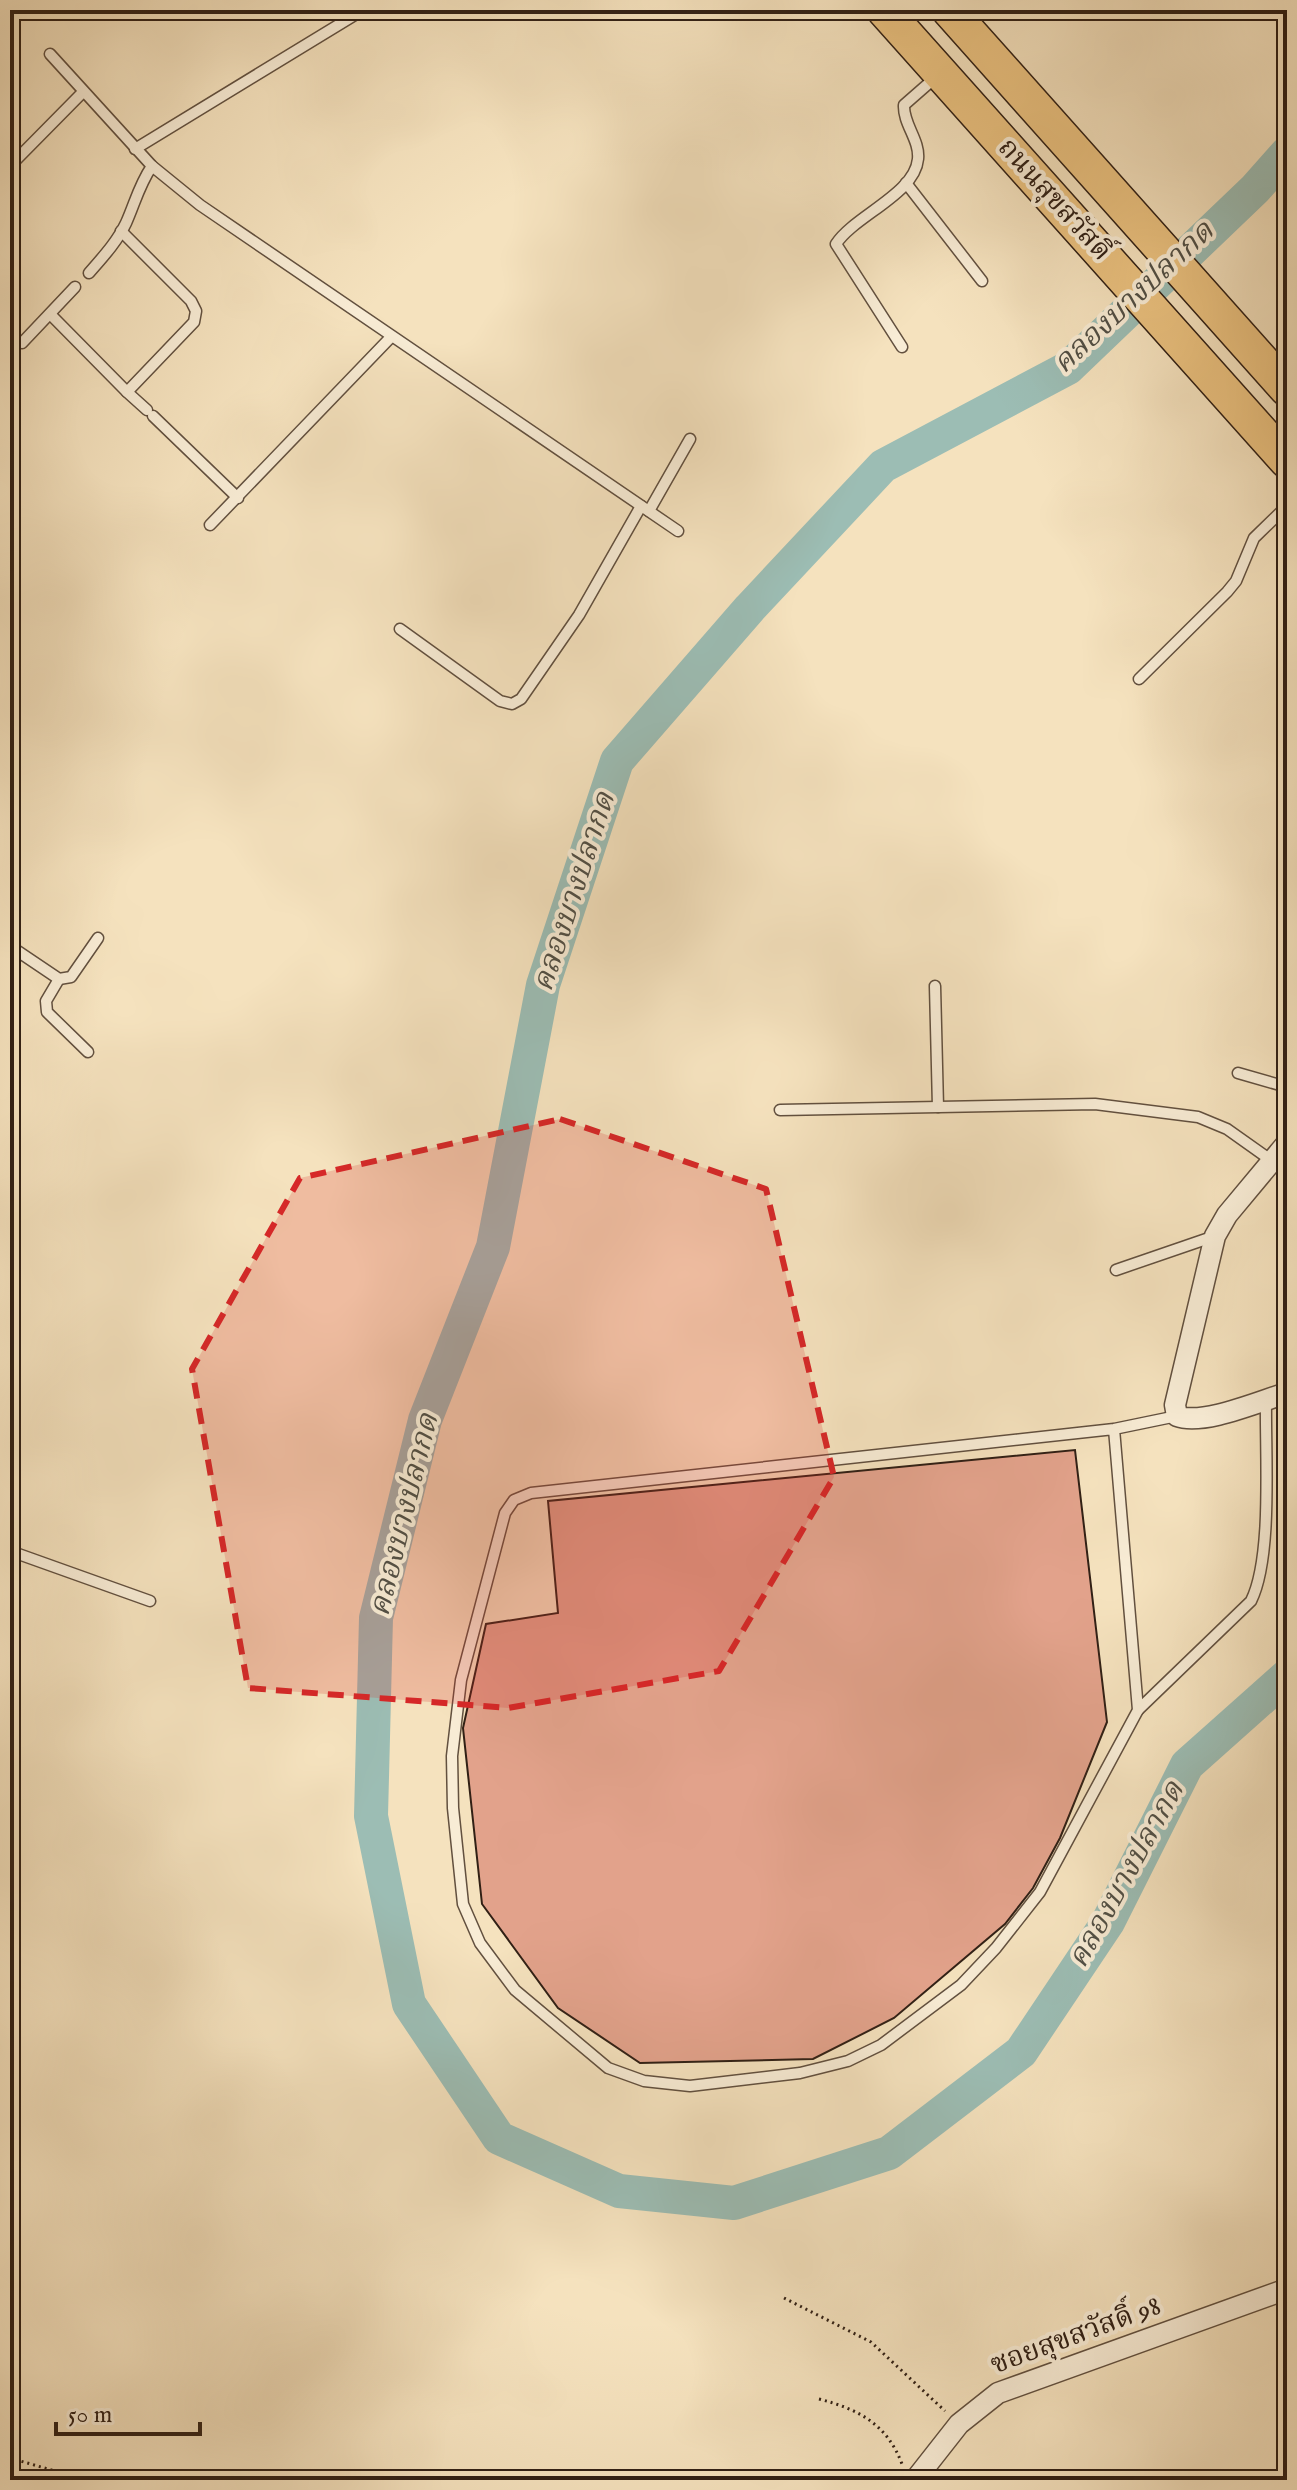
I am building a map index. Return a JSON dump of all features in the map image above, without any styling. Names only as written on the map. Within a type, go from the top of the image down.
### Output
[{"type":"main road","name":"ถนนสุขสวัสดิ์","points":[[884,10],[1287,461]]},
{"type":"main road","name":"ถนนสุขสวัสดิ์","points":[[949,10],[1287,389]]},
{"type":"street","points":[[1287,1143],[1227,1215],[1215,1236],[1175,1405],[1177,1416],[1186,1420],[1287,1393]]},
{"type":"street","name":"ซอยสุขสวัสดิ์ 98","points":[[909,2476],[959,2424],[998,2393],[1287,2289]]},
{"type":"lane","points":[[135,149],[363,10]]},
{"type":"lane","points":[[50,54],[135,149],[200,205],[678,531]]},
{"type":"lane","points":[[902,347],[836,244],[906,183],[919,158],[904,105],[941,73]]},
{"type":"lane","points":[[10,166],[83,92]]},
{"type":"lane","points":[[89,273],[121,231],[136,189],[152,166]]},
{"type":"lane","points":[[906,183],[982,281]]},
{"type":"lane","points":[[121,231],[191,301],[196,311],[194,322],[127,392]]},
{"type":"lane","points":[[22,343],[75,287]]},
{"type":"lane","points":[[50,314],[238,498]]},
{"type":"lane","points":[[210,525],[391,337]]},
{"type":"lane","points":[[400,629],[500,701],[512,704],[521,699],[579,615],[690,439]]},
{"type":"lane","points":[[1139,679],[1227,592],[1236,581],[1254,538],[1287,506]]},
{"type":"lane","points":[[10,946],[59,979],[71,977],[98,938]]},
{"type":"lane","points":[[59,979],[46,1001],[47,1012],[88,1052]]},
{"type":"lane","points":[[935,986],[938,1107]]},
{"type":"lane","points":[[1238,1073],[1287,1087]]},
{"type":"lane","points":[[780,1110],[1095,1104],[1198,1117],[1227,1129],[1272,1161]]},
{"type":"lane","points":[[1116,1270],[1215,1236]]},
{"type":"lane","points":[[1177,1416],[1114,1429],[531,1493],[514,1500],[505,1513],[497,1539],[461,1680],[452,1756],[453,1808],[463,1904],[480,1943],[515,1990],[608,2068],[644,2081],[690,2086],[800,2073],[848,2061],[881,2045],[961,1985],[996,1948],[1040,1892],[1138,1710],[1251,1601],[1256,1591],[1263,1540],[1266,1400]]},
{"type":"lane","points":[[1114,1429],[1138,1710]]},
{"type":"lane","points":[[10,1551],[150,1601]]},
{"type":"path","points":[[784,2298],[871,2342],[959,2424]]},
{"type":"path","points":[[819,2399],[870,2417],[896,2449],[909,2476]]},
{"type":"path","points":[[10,2458],[86,2480]]},
{"type":"highlighted area","points":[[560,1119],[766,1189],[834,1477],[719,1671],[508,1708],[248,1688],[192,1369],[300,1178]]},
{"type":"building","points":[[1075,1450],[1107,1722],[1060,1838],[1033,1888],[1005,1924],[894,2018],[813,2059],[640,2063],[558,2008],[482,1904],[463,1728],[486,1624],[558,1613],[548,1501]]},
{"type":"waterway","name":"คลองบางปลากด","points":[[1287,153],[1255,189],[1068,368],[883,466],[750,608],[617,761],[543,985],[493,1247],[425,1420],[376,1618],[371,1816],[409,2004],[499,2138],[619,2191],[734,2203],[889,2153],[1021,2052],[1108,1922],[1187,1765],[1287,1676]]}]
